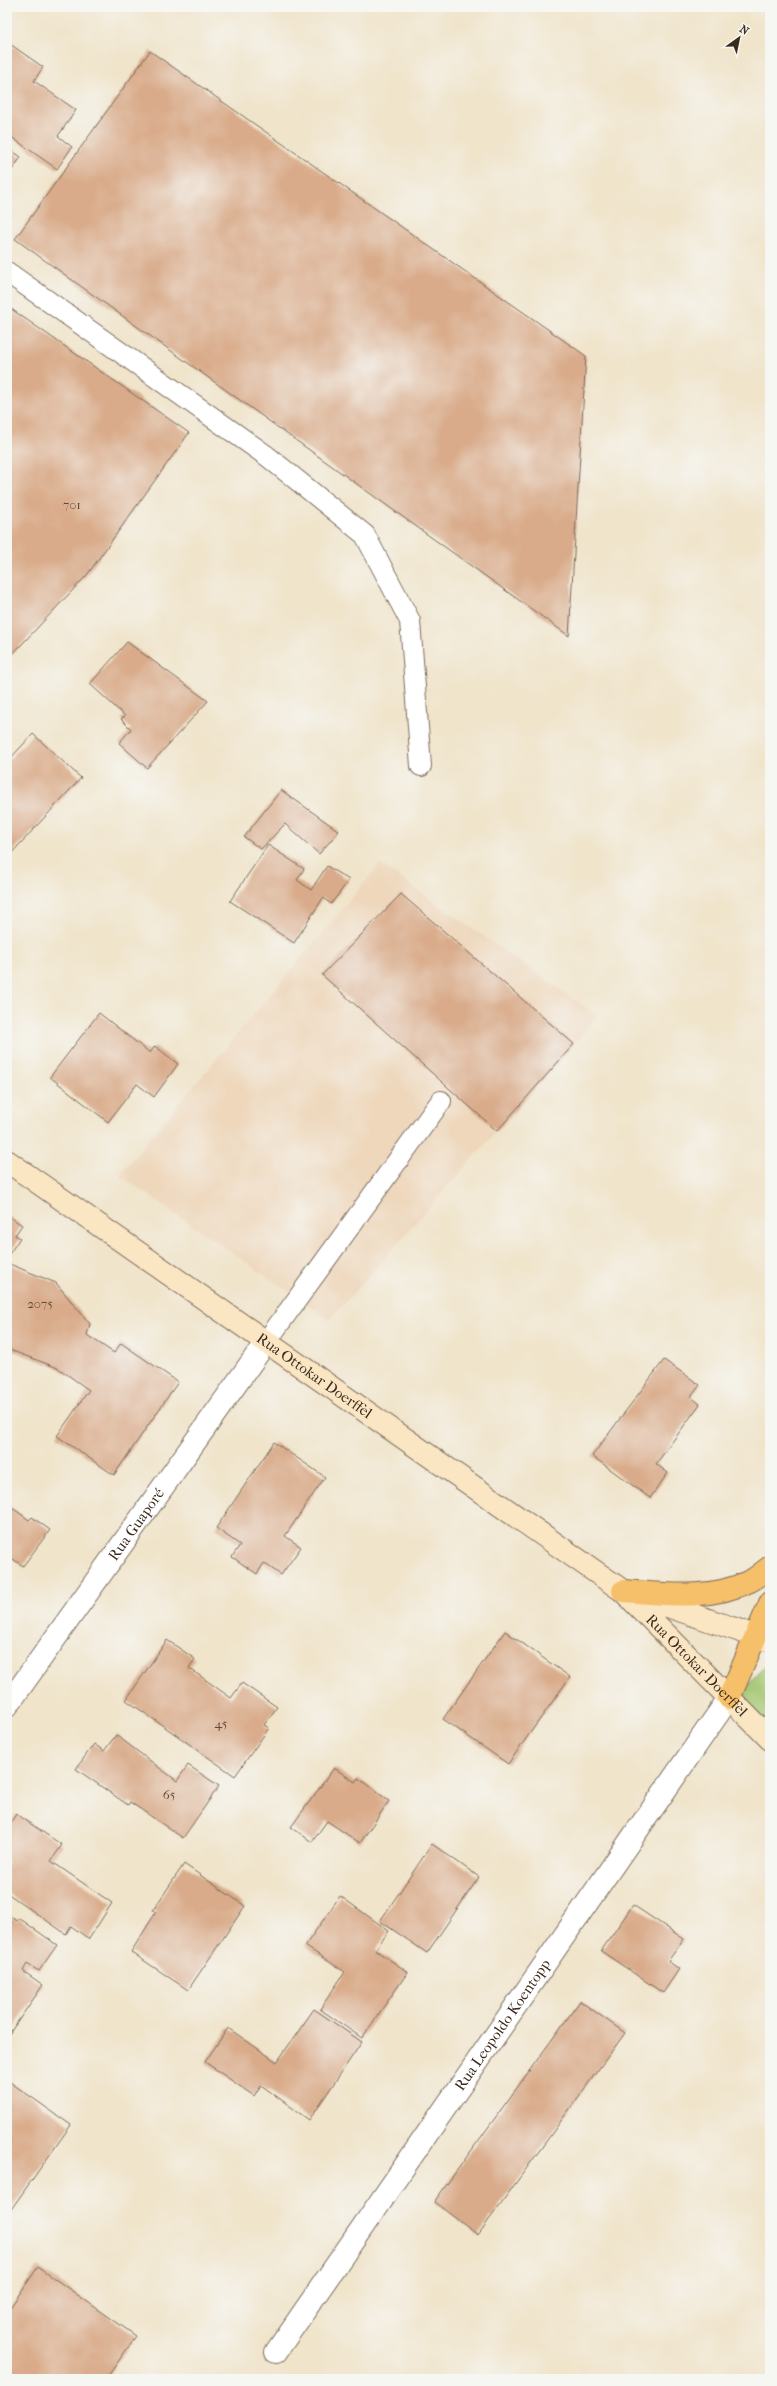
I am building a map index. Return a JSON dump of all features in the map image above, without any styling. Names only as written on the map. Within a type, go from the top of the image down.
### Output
[{"type":"main road","name":"Rua Ottokar Doerffel","points":[[7,1161],[623,1591],[770,1739]]},
{"type":"main road","points":[[623,1591],[677,1595],[708,1594],[750,1581],[770,1567]]},
{"type":"main road","name":"Rua Ottokar Doerffel","points":[[623,1591],[763,1639]]},
{"type":"main road","points":[[729,1698],[763,1639],[770,1603]]},
{"type":"street","name":"Rua Guaporé","points":[[7,1706],[266,1342]]},
{"type":"street","name":"Rua Leopoldo Koentopp","points":[[276,2352],[729,1698]]},
{"type":"lane","points":[[7,272],[267,456],[365,534],[410,621],[421,766]]},
{"type":"lane","points":[[266,1342],[441,1101]]},
{"type":"shaded area","points":[[380,864],[598,1016],[330,1320],[119,1175]]},
{"type":"green space","points":[[766,1666],[770,1666],[770,1730],[751,1712],[745,1699],[747,1688],[753,1678]]},
{"type":"building","points":[[7,42],[43,67],[34,81],[76,110],[58,136],[72,147],[57,169],[7,134]]},
{"type":"building","points":[[150,51],[586,356],[569,636],[15,239]]},
{"type":"building","points":[[7,147],[21,157],[7,177]]},
{"type":"building","points":[[7,306],[189,433],[87,575],[7,660]]},
{"type":"building","points":[[127,642],[208,701],[147,768],[119,743],[131,729],[121,719],[125,716],[90,684]]},
{"type":"building","points":[[33,734],[81,778],[7,858],[7,762]]},
{"type":"building","points":[[281,790],[339,831],[319,854],[285,824],[261,849],[244,837]]},
{"type":"building","points":[[268,845],[304,869],[297,880],[311,890],[327,866],[349,880],[331,904],[323,898],[294,943],[230,901]]},
{"type":"building","points":[[401,894],[574,1044],[497,1131],[322,975]]},
{"type":"building","points":[[99,1013],[150,1053],[155,1046],[178,1064],[154,1097],[137,1084],[108,1122],[50,1077]]},
{"type":"building","points":[[7,1215],[22,1225],[15,1235],[20,1238],[7,1257]]},
{"type":"building","points":[[7,1263],[56,1283],[90,1324],[87,1335],[114,1353],[121,1343],[178,1382],[114,1475],[57,1436],[89,1390],[58,1368],[10,1350],[7,1347]]},
{"type":"building","points":[[664,1360],[700,1385],[691,1397],[700,1404],[656,1464],[668,1473],[650,1498],[592,1456]]},
{"type":"building","points":[[274,1442],[325,1477],[285,1536],[301,1547],[281,1575],[264,1563],[257,1574],[232,1557],[240,1545],[216,1528]]},
{"type":"building","points":[[7,1504],[29,1520],[32,1517],[50,1530],[23,1566],[7,1555]]},
{"type":"building","points":[[505,1631],[570,1677],[508,1764],[443,1719]]},
{"type":"building","points":[[167,1640],[195,1659],[189,1668],[231,1698],[242,1683],[277,1707],[264,1725],[269,1728],[235,1776],[126,1700]]},
{"type":"building","points":[[116,1735],[177,1781],[188,1765],[219,1786],[183,1838],[130,1802],[128,1805],[76,1769],[94,1744],[104,1751]]},
{"type":"building","points":[[334,1768],[355,1782],[358,1778],[389,1801],[360,1843],[327,1821],[312,1842],[291,1827]]},
{"type":"building","points":[[16,1814],[62,1845],[51,1861],[112,1903],[89,1939],[71,1926],[66,1934],[7,1893],[7,1828]]},
{"type":"building","points":[[432,1844],[479,1877],[427,1953],[380,1921]]},
{"type":"building","points":[[184,1864],[245,1906],[188,1990],[131,1952],[156,1912],[153,1910]]},
{"type":"building","points":[[340,1896],[389,1931],[375,1950],[408,1972],[362,2038],[320,2009],[345,1972],[305,1946]]},
{"type":"building","points":[[633,1905],[684,1939],[668,1961],[679,1969],[663,1993],[601,1951]]},
{"type":"building","points":[[7,1914],[17,1921],[19,1918],[57,1945],[39,1971],[27,1964],[23,1971],[43,1985],[7,2037]]},
{"type":"building","points":[[580,2001],[625,2033],[478,2235],[434,2202]]},
{"type":"building","points":[[314,2009],[362,2042],[309,2120],[261,2085],[254,2096],[205,2062],[228,2028],[277,2062]]},
{"type":"building","points":[[7,2080],[71,2125],[7,2215]]},
{"type":"building","points":[[38,2267],[136,2336],[106,2379],[7,2379],[7,2312]]}]
